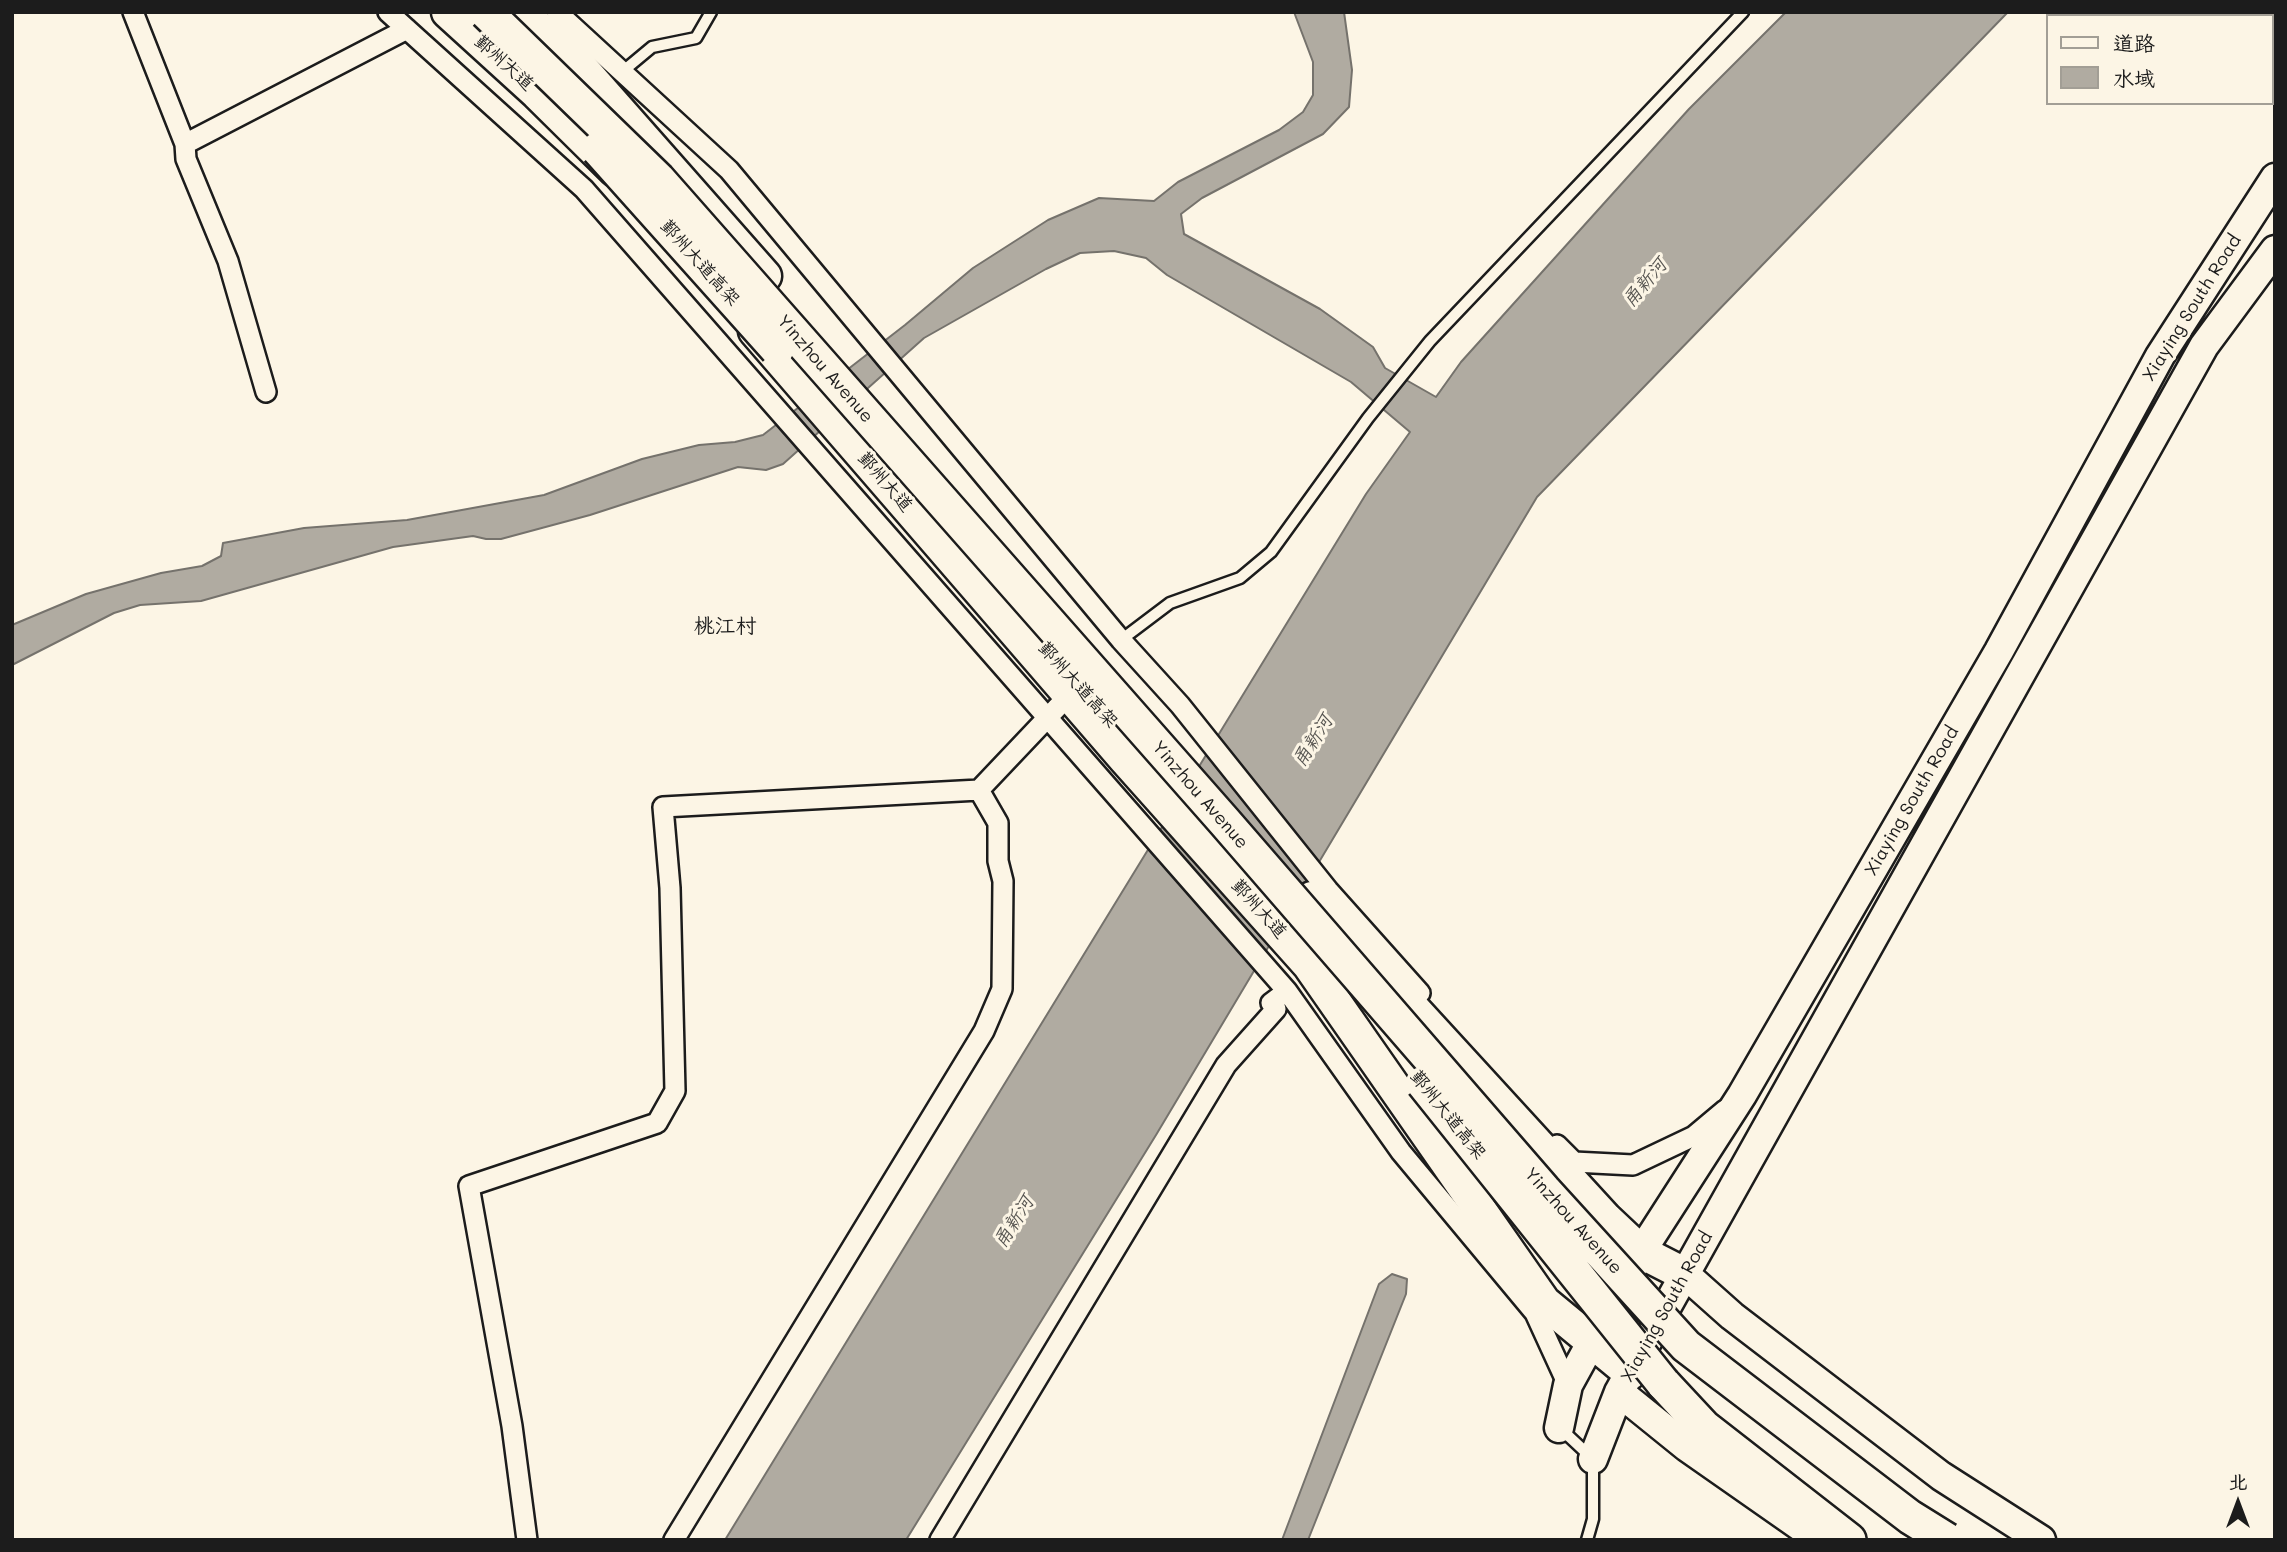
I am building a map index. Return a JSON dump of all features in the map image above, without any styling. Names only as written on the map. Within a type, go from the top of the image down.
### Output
[{"type":"highway","name":"鄞州大道高架","points":[[464,12],[525,68],[1320,954],[1663,1383],[1704,1427],[1849,1540]]},
{"type":"highway","name":"Yinzhou Avenue","points":[[486,12],[658,179],[1215,811],[1544,1190],[1686,1346],[1910,1517],[1947,1540]]},
{"type":"main road","name":"鄞州大道","points":[[448,12],[537,93],[620,175],[1069,695],[1309,965],[1544,1302],[1592,1341]]},
{"type":"main road","name":"Yinzhou Avenue","points":[[521,12],[571,56],[1169,716],[1326,901],[1606,1219],[1641,1252],[1686,1275]]},
{"type":"main road","name":"Xiaying South Road","points":[[1559,1427],[1568,1385],[1641,1252],[1742,1095],[1999,651],[2160,356],[2275,178]]},
{"type":"main road","name":"Xiaying South Road","points":[[1593,1459],[1625,1382],[2204,346],[2272,261]]},
{"type":"main road","points":[[1686,1275],[1732,1316],[1941,1476],[2041,1540]]},
{"type":"main road","points":[[1592,1341],[1625,1382],[1687,1447],[1820,1540]]},
{"type":"street","points":[[133,12],[185,144],[186,159],[228,261],[266,391]]},
{"type":"street","points":[[388,12],[584,189],[1287,991],[1401,1152],[1535,1313],[1568,1385]]},
{"type":"street","name":"Yinzhou Avenue","points":[[557,12],[729,170],[1121,640],[1169,716]]},
{"type":"street","points":[[185,144],[407,29]]},
{"type":"street","points":[[2235,239],[2272,261]]},
{"type":"street","points":[[527,1540],[512,1426],[469,1186],[657,1123],[675,1091],[670,888],[663,807],[979,790],[1069,695]]},
{"type":"street","points":[[674,1540],[984,1031],[1002,989],[1003,881],[998,861],[998,823],[979,790]]},
{"type":"street","name":"Yinzhou Avenue","points":[[1326,901],[1574,1162],[1633,1165],[1694,1136],[1742,1095]]},
{"type":"street","points":[[940,1540],[1226,1065],[1276,1009],[1271,1003],[1287,991]]},
{"type":"lane","points":[[622,72],[652,47],[696,38],[711,12]]},
{"type":"lane","points":[[1121,640],[1170,603],[1240,578],[1271,552],[1368,418],[1430,341],[1743,12]]},
{"type":"lane","points":[[1559,1427],[1593,1459],[1593,1520],[1587,1540]]},
{"type":"water","name":"甬新河","points":[[1294,12],[1344,12],[1352,70],[1349,107],[1323,134],[1202,198],[1181,214],[1184,234],[1320,309],[1373,347],[1385,368],[1436,397],[1461,362],[1689,109],[1786,12],[2008,12],[1537,497],[1156,1135],[906,1540],[725,1540],[1366,494],[1410,432],[1351,382],[1167,275],[1146,258],[1114,251],[1080,253],[1046,269],[924,338],[783,464],[766,470],[738,467],[590,515],[501,539],[473,536],[393,547],[201,601],[140,605],[114,613],[12,665],[12,625],[86,594],[161,573],[202,566],[221,556],[223,543],[304,528],[407,520],[544,495],[642,459],[699,445],[735,442],[763,435],[905,325],[973,268],[1048,220],[1099,198],[1154,201],[1178,182],[1279,130],[1303,112],[1313,95],[1313,62]]},
{"type":"water","points":[[1392,1274],[1407,1279],[1406,1294],[1308,1540],[1282,1540],[1379,1284]]},
{"type":"district","name":"桃江村","points":[[725,627]]}]
